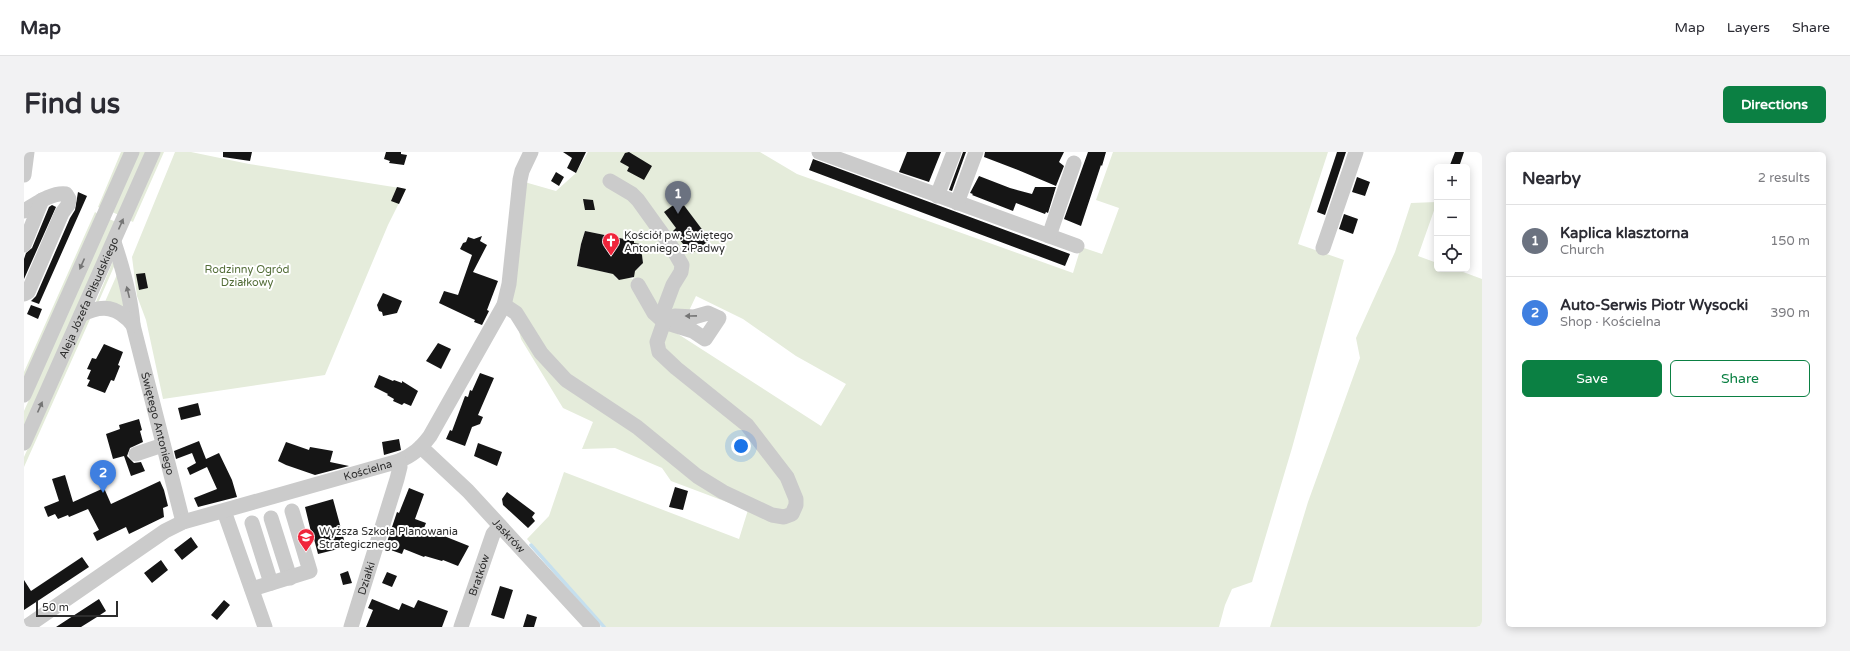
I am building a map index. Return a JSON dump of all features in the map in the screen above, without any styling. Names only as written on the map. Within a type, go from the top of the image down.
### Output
[{"type":"street","points":[[24,175],[27,152]]},
{"type":"street","name":"Aleja Józefa Piłsudskiego","points":[[24,395],[132,152]]},
{"type":"street","name":"Aleja Józefa Piłsudskiego","points":[[24,443],[153,152]]},
{"type":"street","name":"Kościelna","points":[[26,627],[165,532],[183,522],[399,461],[411,456],[421,447],[430,436],[504,305],[509,284],[520,180],[522,171],[531,152]]},
{"type":"street","points":[[819,152],[1077,246]]},
{"type":"street","points":[[938,196],[954,152]]},
{"type":"street","points":[[957,203],[976,152]]},
{"type":"street","points":[[1324,248],[1356,152]]},
{"type":"street","points":[[1049,236],[1073,157]]},
{"type":"street","points":[[504,305],[516,313],[541,353],[566,380],[640,429],[692,473],[723,492],[766,512],[780,517],[789,515],[796,505],[793,490],[785,474],[747,425],[676,368],[659,352],[657,342],[664,322],[664,309],[673,285],[681,272],[682,265],[671,246],[638,200],[632,194],[610,181]]},
{"type":"street","points":[[24,211],[42,200],[60,193],[66,194],[69,199],[28,292],[24,294]]},
{"type":"street","points":[[24,245],[42,200]]},
{"type":"street","name":"Świętego Antoniego","points":[[114,242],[122,265],[132,308],[133,325],[183,522]]},
{"type":"street","points":[[638,285],[654,313],[664,322]]},
{"type":"street","points":[[81,316],[98,308],[109,308],[124,314],[133,325]]},
{"type":"street","points":[[136,454],[163,445]]},
{"type":"street","name":"Jaskrów","points":[[421,447],[457,481],[500,526],[592,627]]},
{"type":"street","name":"Działki","points":[[351,627],[397,479],[400,467],[399,461]]},
{"type":"street","points":[[224,511],[265,627]]},
{"type":"street","points":[[252,589],[310,571],[292,511]]},
{"type":"street","points":[[271,518],[290,578]]},
{"type":"street","points":[[252,523],[271,583]]},
{"type":"street","name":"Bratków","points":[[461,627],[493,534],[500,526]]},
{"type":"green space","points":[[121,152],[125,152],[100,208],[98,207]]},
{"type":"green space","points":[[139,152],[147,152],[119,215],[112,212]]},
{"type":"green space","points":[[160,152],[164,152],[133,222],[129,220]]},
{"type":"green space","name":"Rodzinny Ogród Działkowy","points":[[175,152],[191,152],[249,164],[406,189],[388,225],[325,375],[163,399],[146,320],[137,296],[132,257]]},
{"type":"green space","points":[[588,152],[760,152],[797,174],[1073,273],[1081,247],[1102,254],[1119,208],[1096,200],[1113,152],[1328,152],[1298,244],[1344,260],[1292,448],[1252,582],[1232,589],[1225,605],[1219,627],[603,627],[527,539],[549,516],[564,472],[739,539],[748,510],[671,481],[662,468],[615,448],[582,449],[593,422],[563,408],[521,339],[511,300],[521,181],[556,191],[576,173]],"holes":[[[585,231],[634,241],[634,243],[640,244],[639,251],[643,262],[635,270],[633,279],[625,277],[620,280],[616,278],[614,274],[577,266]],[[696,296],[743,319],[796,356],[846,384],[821,426],[678,334]]]},
{"type":"green space","points":[[1434,202],[1434,211],[1418,256],[1434,262],[1434,272],[1463,272],[1482,279],[1482,627],[1270,627],[1308,502],[1360,358],[1356,338],[1395,252],[1411,203]]},
{"type":"green space","points":[[95,212],[98,214],[24,379],[24,372]]},
{"type":"green space","points":[[109,219],[116,222],[24,428],[24,411]]},
{"type":"green space","points":[[113,261],[116,262],[98,303],[96,302]]},
{"type":"green space","points":[[119,270],[129,309],[104,304]]},
{"type":"green space","points":[[91,317],[24,467],[24,457],[81,329],[85,322]]},
{"type":"building","points":[[223,152],[252,152],[250,161],[223,157]]},
{"type":"building","points":[[386,152],[401,152],[401,154],[407,155],[404,165],[389,163],[390,161],[384,159]]},
{"type":"building","points":[[563,152],[586,152],[576,173],[567,168],[572,158]]},
{"type":"building","points":[[629,152],[652,166],[644,180],[627,171],[629,167],[620,162],[625,153]]},
{"type":"building","points":[[907,152],[941,152],[929,182],[899,172]]},
{"type":"building","points":[[963,152],[966,152],[952,191],[949,190]]},
{"type":"building","points":[[985,152],[1064,152],[1059,162],[1064,166],[1056,186],[984,157]]},
{"type":"building","points":[[1088,152],[1106,152],[1081,226],[1064,219]]},
{"type":"building","points":[[1337,152],[1346,152],[1325,215],[1317,212]]},
{"type":"building","points":[[1455,152],[1464,152],[1460,164],[1450,164]]},
{"type":"building","points":[[813,159],[1070,254],[1065,266],[809,170]]},
{"type":"building","points":[[556,172],[564,177],[559,186],[551,181]]},
{"type":"building","points":[[979,176],[1010,188],[1032,194],[1035,187],[1056,187],[1048,213],[1046,212],[1045,214],[1016,203],[1013,211],[972,195],[973,194],[970,193]]},
{"type":"building","points":[[1357,177],[1370,182],[1365,196],[1352,192]]},
{"type":"building","points":[[397,187],[406,189],[399,204],[391,201]]},
{"type":"building","points":[[78,192],[87,196],[39,304],[31,301],[36,296],[70,218],[75,210]]},
{"type":"building","points":[[583,199],[593,200],[595,210],[585,210]]},
{"type":"building","points":[[680,200],[710,240],[691,254],[673,231],[676,228],[664,212]]},
{"type":"building","points":[[52,205],[56,207],[24,279],[24,259],[26,253],[32,248],[49,207]]},
{"type":"building","points":[[1344,214],[1358,219],[1353,234],[1339,229]]},
{"type":"building","name":"Kościół pw. Świętego Antoniego z Padwy","points":[[585,231],[634,241],[634,243],[640,244],[639,250],[642,255],[643,263],[635,271],[634,277],[619,280],[613,274],[577,266]]},
{"type":"building","points":[[482,236],[480,241],[487,245],[473,272],[498,281],[487,310],[489,311],[482,325],[474,322],[475,320],[439,303],[444,291],[458,295],[472,255],[460,249],[463,243],[466,242],[468,237],[474,239]]},
{"type":"building","points":[[145,273],[148,288],[139,290],[136,274]]},
{"type":"building","points":[[383,293],[402,301],[397,313],[383,316],[382,312],[379,311],[377,305]]},
{"type":"building","points":[[31,305],[42,309],[38,319],[27,314]]},
{"type":"building","points":[[438,343],[451,349],[441,369],[426,361]]},
{"type":"building","points":[[104,344],[123,352],[118,365],[120,366],[114,381],[111,380],[105,393],[87,386],[90,380],[87,379],[91,370],[87,369],[92,358],[96,359]]},
{"type":"building","points":[[480,373],[494,378],[478,415],[483,417],[480,424],[472,427],[465,446],[446,439],[450,430],[452,431],[465,396],[468,397],[470,390],[472,391]]},
{"type":"building","points":[[379,375],[393,381],[402,383],[402,381],[418,391],[411,406],[404,403],[402,405],[393,401],[394,399],[387,395],[388,394],[374,387]]},
{"type":"building","points":[[198,403],[201,415],[181,420],[178,408]]},
{"type":"building","points":[[139,419],[143,442],[130,448],[127,456],[134,463],[141,462],[145,471],[131,476],[124,456],[113,459],[106,434],[120,429],[119,425]]},
{"type":"building","points":[[399,439],[401,450],[384,455],[382,442]]},
{"type":"building","points":[[199,441],[206,459],[219,453],[232,480],[237,497],[198,507],[194,498],[217,489],[207,467],[190,475],[187,468],[196,463],[192,453],[176,459],[174,451]]},
{"type":"building","points":[[286,442],[309,450],[310,447],[333,451],[330,462],[349,466],[315,475],[286,465],[278,461]]},
{"type":"building","points":[[478,443],[502,452],[497,466],[474,456]]},
{"type":"building","points":[[65,475],[73,502],[104,488],[111,504],[160,481],[168,506],[163,508],[164,517],[129,534],[126,527],[97,541],[93,533],[99,530],[88,509],[69,517],[68,515],[58,519],[55,514],[48,517],[44,507],[59,501],[52,479]]},
{"type":"building","points":[[675,487],[688,491],[683,510],[669,507]]},
{"type":"building","points":[[409,488],[424,494],[415,519],[426,523],[424,528],[469,546],[458,566],[443,560],[424,557],[404,549],[402,554],[385,548],[397,512],[399,513]]},
{"type":"building","points":[[507,492],[535,513],[532,517],[535,521],[528,528],[503,505],[502,499]]},
{"type":"building","points":[[333,499],[346,547],[318,554],[305,507]]},
{"type":"building","points":[[191,537],[198,547],[182,560],[174,550]]},
{"type":"building","points":[[82,557],[89,567],[24,610],[24,580],[31,591]]},
{"type":"building","points":[[161,560],[168,570],[152,583],[144,573]]},
{"type":"building","points":[[348,571],[352,583],[343,585],[340,574]]},
{"type":"building","points":[[387,572],[397,576],[392,587],[382,583]]},
{"type":"building","points":[[500,586],[513,590],[504,619],[491,615]]},
{"type":"building","points":[[99,599],[106,611],[97,617],[81,627],[56,627]]},
{"type":"building","points":[[372,599],[399,610],[402,603],[414,608],[418,600],[448,611],[442,627],[366,627],[373,610],[368,608]]},
{"type":"building","points":[[224,600],[230,605],[217,620],[211,615]]},
{"type":"building","points":[[527,614],[537,617],[534,627],[523,627]]},
{"type":"waterway","points":[[531,545],[604,627]]},
{"type":"place","name":"Kaplica klasztorna","points":[[678,214]]},
{"type":"place","name":"Kościół pw. Świętego Antoniego z Padwy","points":[[611,256]]},
{"type":"place","name":"Auto-Serwis Piotr Wysocki","points":[[103,493]]},
{"type":"place","name":"Wyższa Szkoła Planowania Strategicznego","points":[[306,552]]}]
